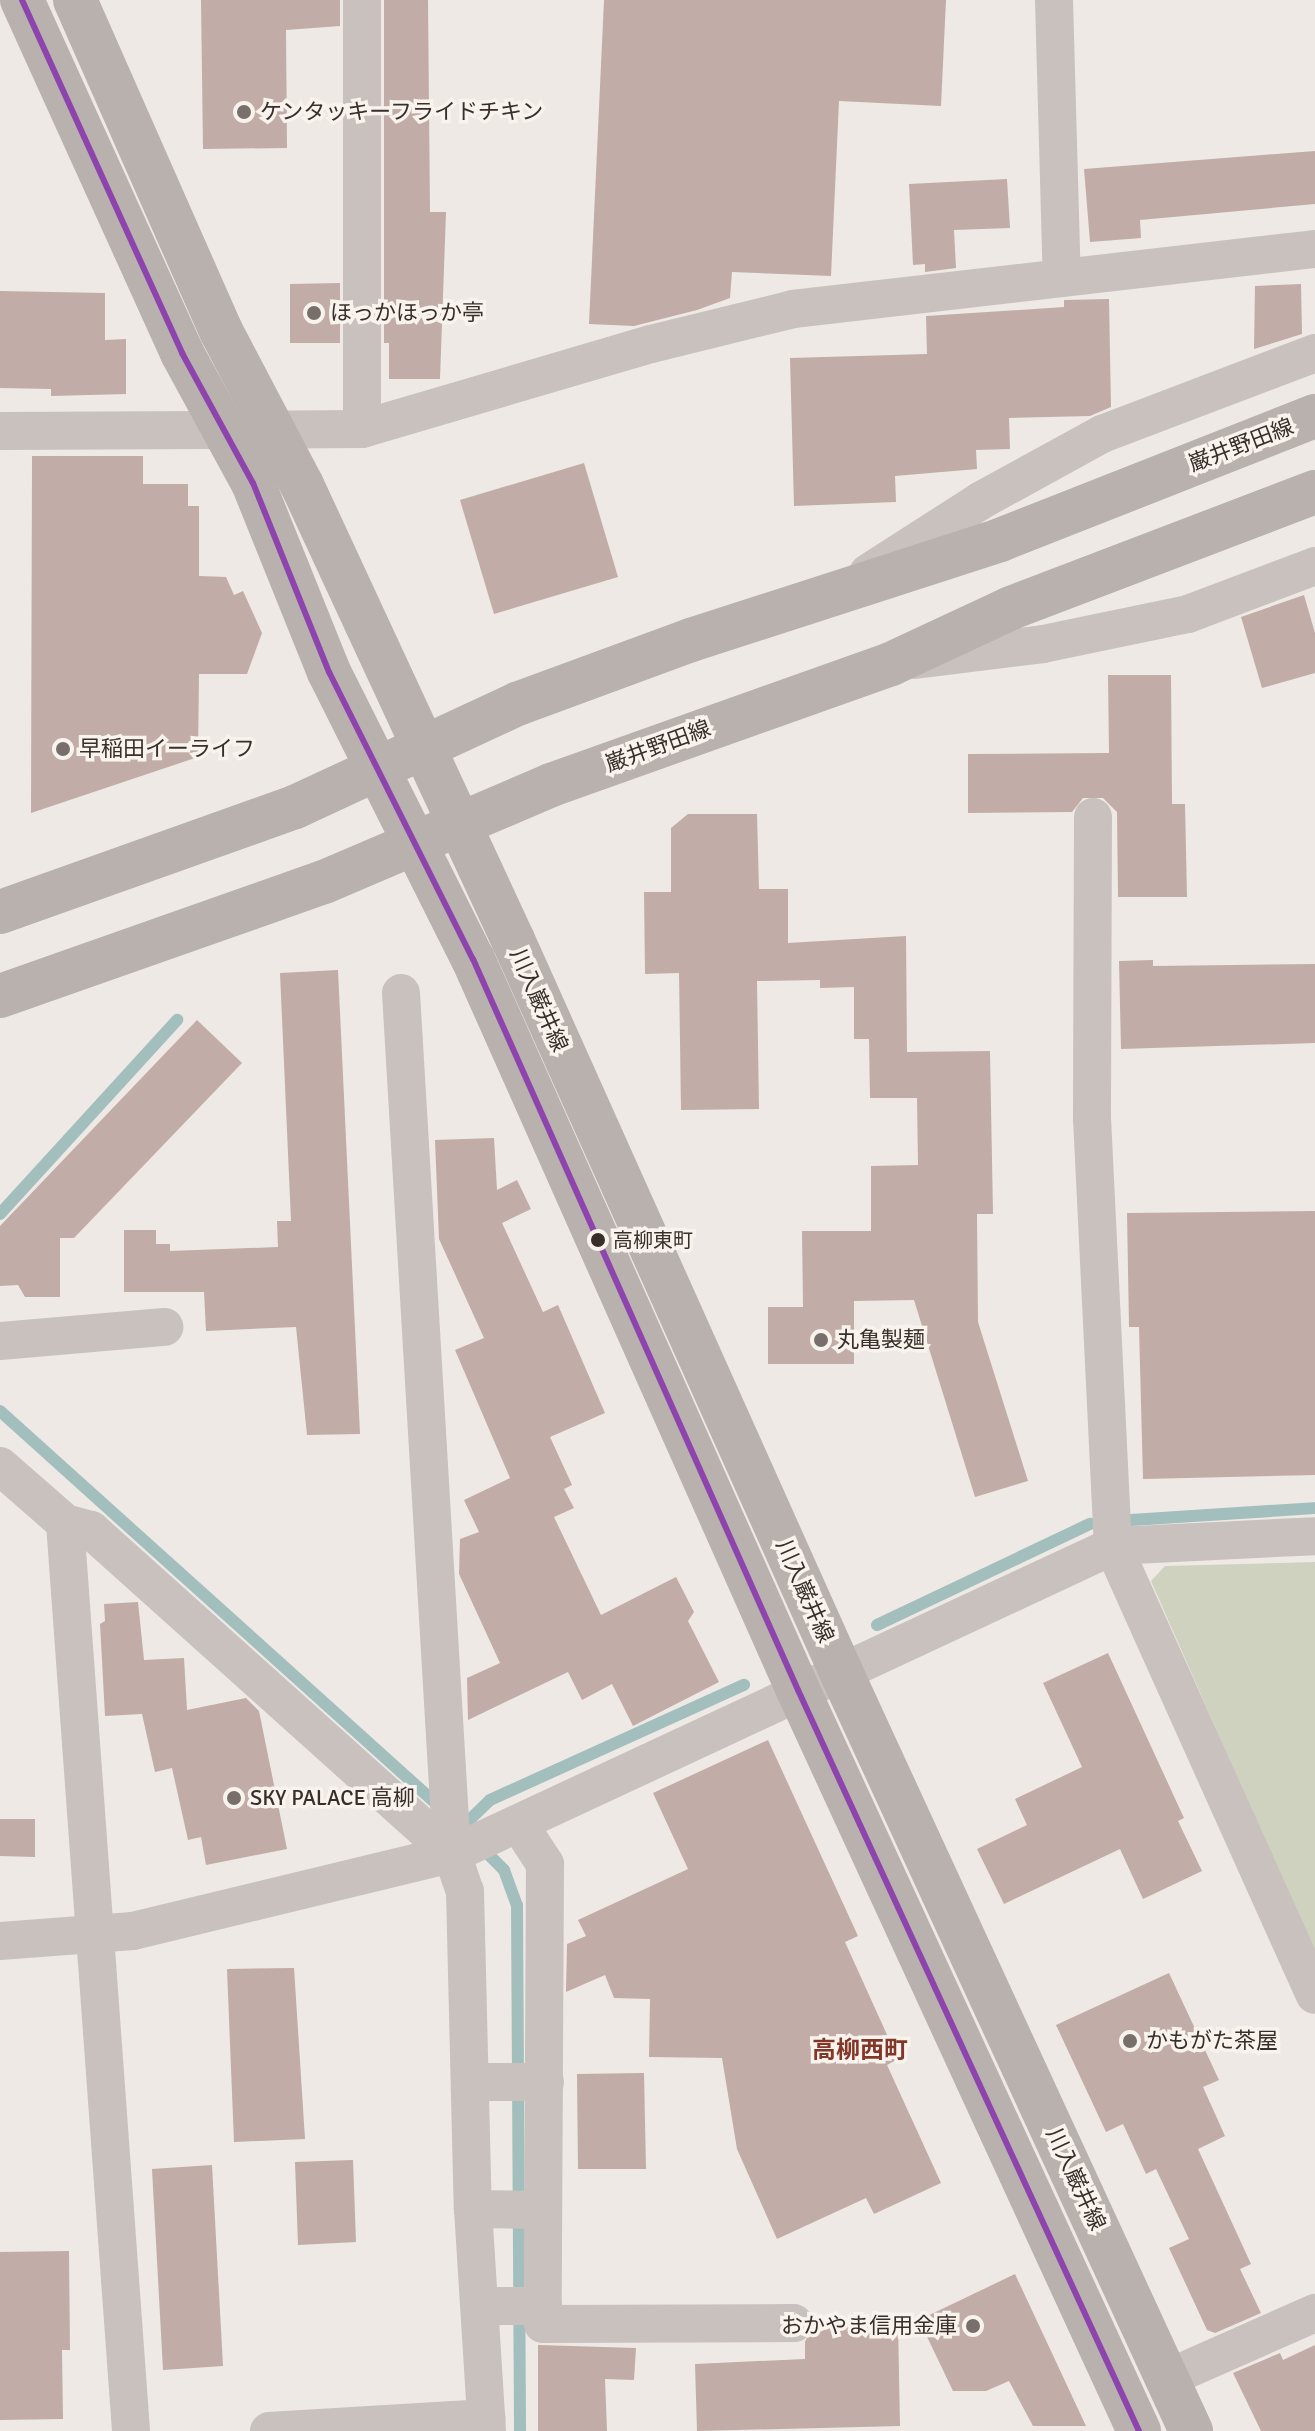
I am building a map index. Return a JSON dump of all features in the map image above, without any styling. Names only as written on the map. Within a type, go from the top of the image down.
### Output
[{"type":"main road","name":"川入巌井線","points":[[22,0],[182,353],[253,483],[292,590],[473,959],[798,1690],[1139,2431]]},
{"type":"main road","name":"川入巌井線","points":[[75,0],[215,318],[274,432],[424,748],[841,1672],[1191,2431]]},
{"type":"main road","name":"巌井野田線","points":[[0,912],[295,807],[517,704],[843,590],[1000,540],[1315,416]]},
{"type":"main road","name":"巌井野田線","points":[[0,996],[149,947],[415,843],[551,785],[891,664],[1011,608],[1315,492]]},
{"type":"street","points":[[362,0],[362,429]]},
{"type":"street","points":[[1054,0],[1062,278]]},
{"type":"street","points":[[0,431],[274,432],[362,429],[760,316],[1315,249]]},
{"type":"street","points":[[843,590],[980,501],[1102,434],[1315,353]]},
{"type":"street","points":[[891,664],[1043,644],[1188,614],[1315,566]]},
{"type":"street","points":[[1093,817],[1092,1118],[1113,1546],[1315,1995]]},
{"type":"street","points":[[269,2431],[487,2425],[513,2306],[510,2209],[484,2082],[465,1891],[455,1845],[448,1786],[401,993]]},
{"type":"street","points":[[0,1341],[164,1327]]},
{"type":"street","points":[[0,1466],[65,1523],[91,1530],[455,1845]]},
{"type":"street","points":[[65,1523],[98,1937],[131,2431]]},
{"type":"street","points":[[0,1941],[98,1937],[511,1828],[798,1690],[1113,1546],[1315,1536]]},
{"type":"street","points":[[511,1828],[545,1864],[541,2082],[510,2209],[513,2306]]},
{"type":"street","points":[[484,2082],[541,2082]]},
{"type":"street","points":[[513,2306],[543,2324],[794,2323]]},
{"type":"street","points":[[1168,2378],[1315,2313]]},
{"type":"green space","points":[[1315,1562],[1315,1954],[1151,1581],[1165,1566]]},
{"type":"building","points":[[201,0],[340,0],[340,26],[286,30],[287,148],[203,149]]},
{"type":"building","points":[[384,0],[428,0],[430,212],[446,212],[440,379],[389,379],[389,343],[384,343]]},
{"type":"building","points":[[604,0],[946,0],[941,106],[839,101],[831,276],[732,272],[730,298],[697,310],[634,326],[589,324]]},
{"type":"building","points":[[1315,151],[1315,204],[1140,220],[1141,238],[1090,242],[1084,169]]},
{"type":"building","points":[[1007,179],[1010,228],[954,230],[956,268],[925,272],[925,264],[913,265],[909,184]]},
{"type":"building","name":"ほっかほっか亭","points":[[340,283],[340,343],[290,343],[290,284]]},
{"type":"building","points":[[1301,284],[1302,334],[1254,349],[1255,286]]},
{"type":"building","points":[[0,291],[105,293],[105,340],[126,339],[126,394],[51,396],[51,389],[0,388]]},
{"type":"building","points":[[1109,299],[1111,407],[1090,416],[1009,418],[1010,449],[976,450],[977,469],[895,476],[896,502],[794,506],[790,358],[927,354],[926,316],[1064,307],[1064,300]]},
{"type":"building","points":[[32,456],[143,456],[143,484],[188,484],[188,506],[199,506],[199,576],[226,577],[234,595],[243,591],[262,633],[247,674],[199,674],[198,757],[31,813]]},
{"type":"building","points":[[584,463],[618,577],[494,614],[460,500]]},
{"type":"building","points":[[1304,595],[1315,633],[1315,673],[1262,688],[1241,617]]},
{"type":"building","points":[[1108,675],[1171,675],[1172,804],[1185,804],[1187,897],[1118,897],[1117,812],[1103,798],[1083,798],[1072,812],[968,813],[968,754],[1109,753]]},
{"type":"building","points":[[688,814],[757,814],[759,889],[788,889],[788,943],[906,936],[907,1052],[990,1051],[993,1214],[977,1214],[978,1322],[1028,1481],[975,1497],[914,1300],[854,1301],[854,1364],[768,1364],[768,1307],[803,1307],[802,1231],[871,1231],[871,1166],[918,1165],[917,1098],[870,1098],[869,1039],[854,1039],[854,987],[820,988],[820,980],[757,981],[759,1109],[681,1110],[679,973],[645,974],[644,892],[671,892],[671,828]]},
{"type":"building","points":[[1153,960],[1153,966],[1315,964],[1315,1043],[1121,1049],[1119,961]]},
{"type":"building","points":[[338,970],[360,1434],[307,1435],[296,1327],[206,1331],[204,1292],[124,1292],[124,1230],[156,1230],[156,1244],[170,1244],[170,1251],[278,1247],[277,1221],[291,1221],[280,973]]},
{"type":"building","points":[[197,1020],[242,1063],[74,1238],[60,1238],[60,1297],[25,1297],[18,1285],[0,1286],[0,1226]]},
{"type":"building","points":[[494,1138],[497,1190],[517,1180],[531,1209],[502,1223],[543,1312],[558,1305],[605,1413],[550,1437],[572,1485],[564,1489],[574,1508],[554,1517],[601,1615],[676,1577],[694,1612],[688,1621],[719,1682],[633,1726],[612,1684],[582,1700],[568,1672],[468,1720],[467,1678],[500,1663],[459,1574],[460,1539],[479,1532],[464,1500],[510,1478],[455,1350],[484,1338],[439,1239],[435,1140]]},
{"type":"building","points":[[1315,1211],[1315,1475],[1143,1479],[1139,1327],[1129,1327],[1127,1213]]},
{"type":"building","name":"SKY PALACE 高柳","points":[[138,1602],[144,1660],[184,1658],[187,1710],[246,1698],[259,1711],[287,1849],[206,1865],[201,1837],[188,1840],[172,1768],[155,1772],[142,1714],[105,1716],[100,1624],[105,1621],[104,1604]]},
{"type":"building","points":[[1108,1653],[1184,1818],[1178,1821],[1202,1871],[1143,1899],[1120,1849],[1004,1904],[977,1849],[1027,1825],[1015,1799],[1082,1767],[1043,1683]]},
{"type":"building","points":[[768,1740],[858,1936],[845,1942],[898,2059],[887,2065],[941,2183],[874,2214],[866,2198],[777,2239],[737,2149],[722,2058],[649,2057],[650,1999],[614,1998],[605,1975],[566,1992],[567,1944],[586,1936],[578,1920],[688,1869],[653,1793]]},
{"type":"building","points":[[0,1819],[35,1819],[35,1857],[0,1856]]},
{"type":"building","points":[[294,1968],[305,2139],[234,2142],[227,1969]]},
{"type":"building","points":[[1169,1973],[1219,2080],[1203,2087],[1225,2136],[1198,2149],[1251,2264],[1240,2269],[1261,2313],[1215,2333],[1207,2330],[1169,2248],[1189,2239],[1156,2169],[1146,2174],[1123,2124],[1106,2132],[1056,2025]]},
{"type":"building","points":[[644,2073],[646,2169],[578,2169],[577,2074]]},
{"type":"building","points":[[353,2160],[356,2242],[298,2245],[295,2162]]},
{"type":"building","points":[[212,2165],[223,2366],[163,2370],[152,2169]]},
{"type":"building","points":[[69,2251],[70,2350],[62,2350],[63,2419],[0,2420],[0,2252]]},
{"type":"building","points":[[1015,2274],[1086,2426],[1033,2426],[1009,2381],[986,2391],[953,2391],[919,2320]]},
{"type":"building","points":[[815,2320],[898,2322],[900,2426],[697,2431],[695,2364],[805,2359],[805,2342]]},
{"type":"building","points":[[538,2345],[636,2348],[634,2380],[605,2379],[607,2431],[538,2431]]},
{"type":"building","points":[[1315,2345],[1315,2431],[1261,2431],[1233,2373],[1280,2353],[1283,2360]]},
{"type":"waterway","points":[[0,1214],[177,1020]]},
{"type":"waterway","points":[[0,1411],[441,1808]]},
{"type":"waterway","points":[[1131,1520],[1315,1508]]},
{"type":"waterway","points":[[877,1625],[1090,1524]]},
{"type":"waterway","points":[[461,1828],[490,1800],[744,1685]]},
{"type":"waterway","points":[[480,1846],[504,1870],[517,1905],[520,2431]]},
{"type":"transit line","points":[[22,0],[182,353],[253,483],[329,672],[473,959],[798,1690],[1139,2431]]},
{"type":"place","name":"ケンタッキーフライドチキン","points":[[244,112]]},
{"type":"place","name":"ほっかほっか亭","points":[[314,313]]},
{"type":"place","name":"早稲田イーライフ","points":[[63,749]]},
{"type":"place","name":"高柳東町","points":[[598,1240]]},
{"type":"place","name":"丸亀製麺","points":[[821,1340]]},
{"type":"place","name":"SKY PALACE 高柳","points":[[234,1798]]},
{"type":"place","name":"かもがた茶屋","points":[[1130,2041]]},
{"type":"place","name":"おかやま信用金庫","points":[[973,2326]]},
{"type":"district","name":"高柳西町","points":[[860,2051]]}]
